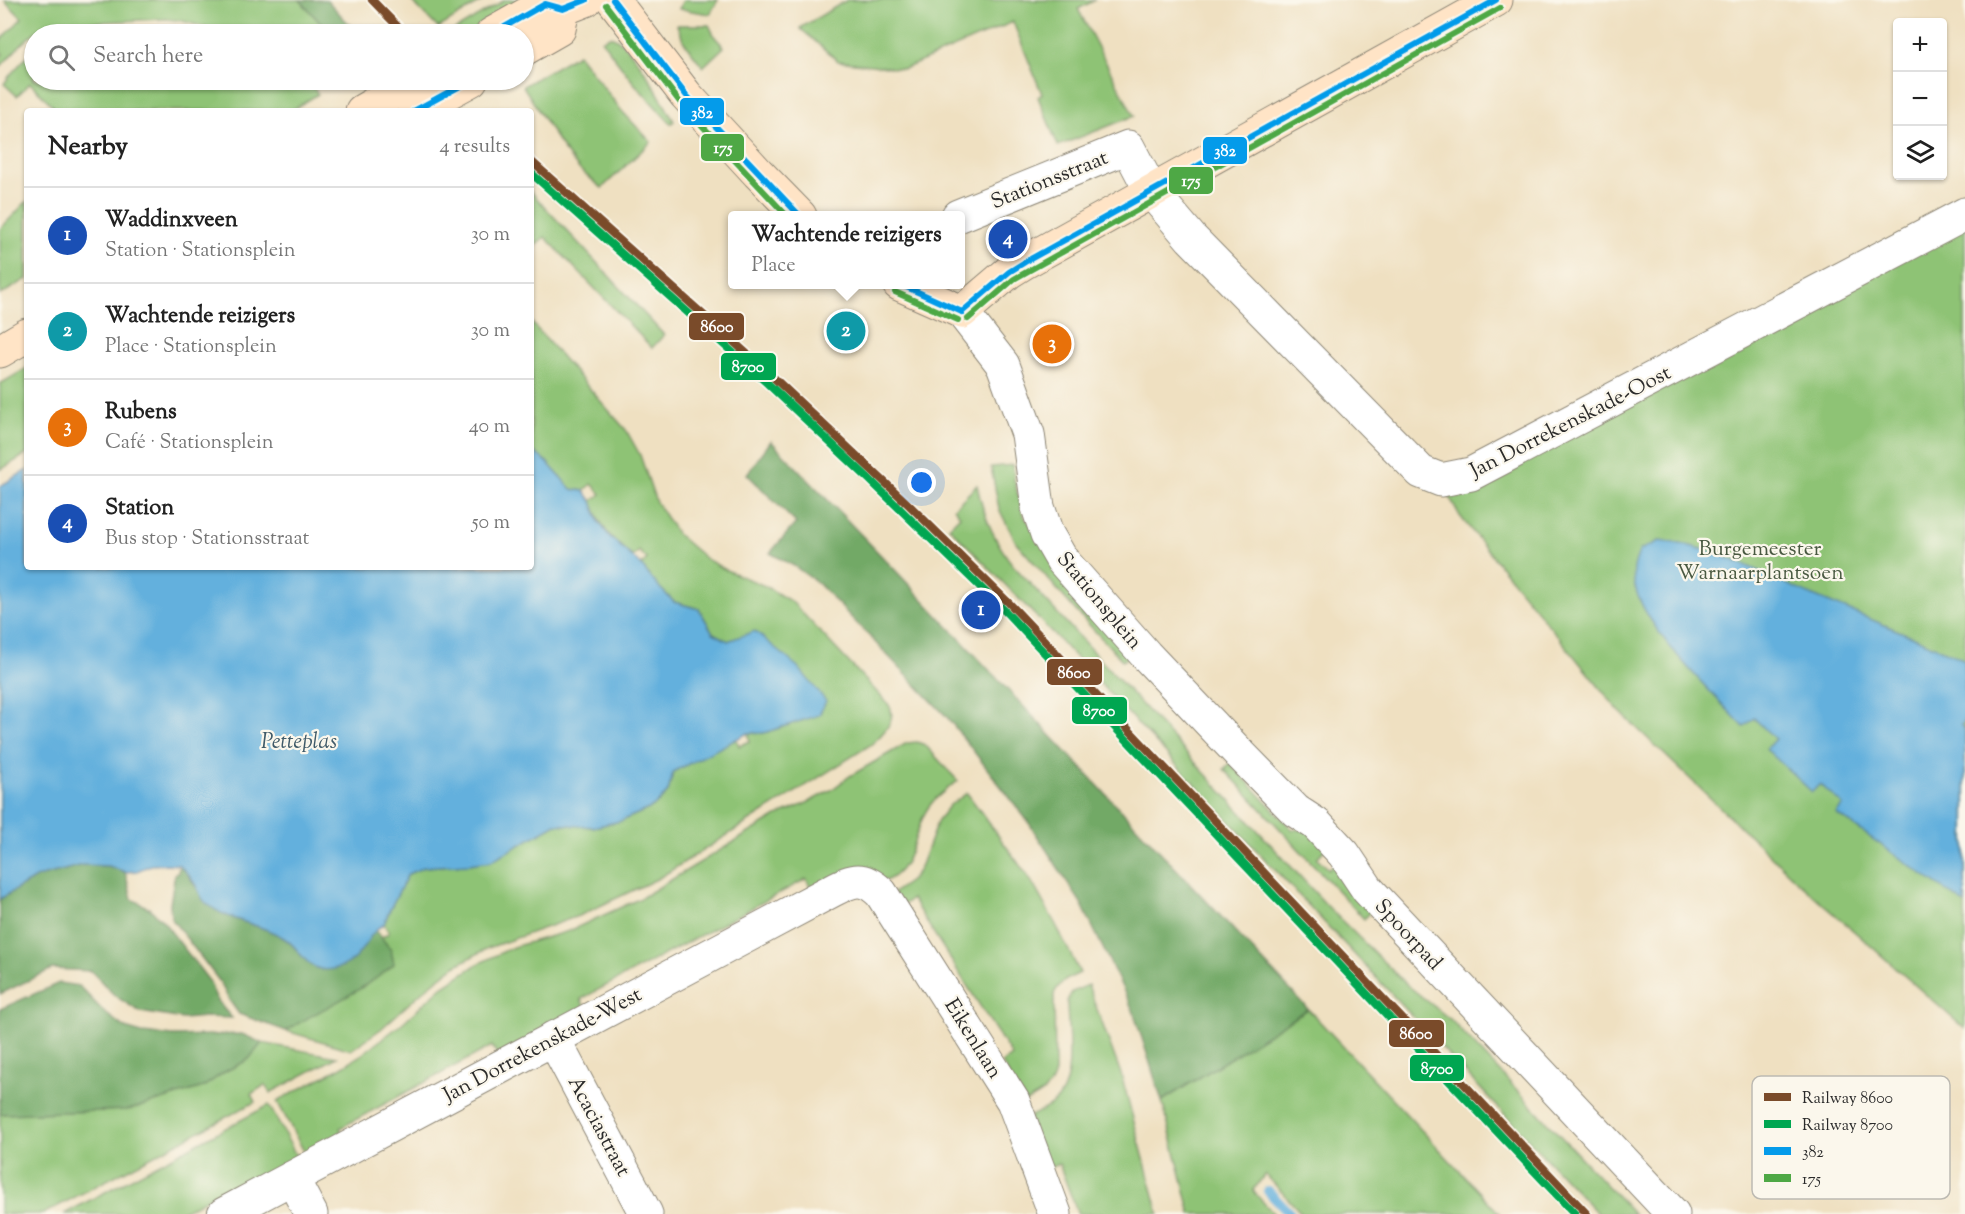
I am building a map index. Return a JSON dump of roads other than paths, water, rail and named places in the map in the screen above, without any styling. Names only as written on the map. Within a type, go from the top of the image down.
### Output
[{"type":"street","points":[[613,0],[686,95],[795,211]]},
{"type":"street","points":[[962,312],[1009,272],[1025,262],[1496,0]]},
{"type":"street","points":[[510,24],[545,4],[574,4]]},
{"type":"street","points":[[534,43],[559,28],[574,4]]},
{"type":"street","points":[[367,108],[399,90]]},
{"type":"street","points":[[420,108],[453,90]]},
{"type":"street","name":"Stationsstraat","points":[[965,213],[1128,147],[1151,191]]},
{"type":"street","name":"Jan Dorrekenskade-Oost","points":[[1151,191],[1191,238],[1421,472],[1441,480],[1471,474],[1965,214]]},
{"type":"street","name":"Stationsplein","points":[[908,289],[962,312],[1003,365],[1028,434],[1038,507],[1047,534],[1070,570],[1146,655]]},
{"type":"street","points":[[0,351],[24,337]]},
{"type":"street","name":"Spoorpad","points":[[1146,655],[1296,811],[1316,824],[1344,855],[1374,896],[1673,1214]]},
{"type":"street","name":"Jan Dorrekenskade-West","points":[[224,1214],[833,890],[847,883],[862,880]]},
{"type":"street","name":"Eikenlaan","points":[[862,880],[872,884],[881,893],[1008,1093],[1055,1214]]},
{"type":"street","name":"Acaciastraat","points":[[553,1038],[646,1214]]},
{"type":"street","points":[[292,1178],[311,1214]]},
{"type":"water","name":"Petteplas","points":[[534,452],[547,462],[571,489],[584,491],[592,501],[599,522],[609,536],[641,565],[674,602],[699,609],[713,633],[728,641],[755,631],[798,667],[826,701],[819,715],[764,733],[748,733],[673,772],[668,792],[653,807],[621,821],[593,827],[556,824],[491,861],[424,867],[408,874],[384,924],[373,933],[350,963],[333,969],[317,968],[307,962],[284,938],[214,909],[204,900],[193,881],[179,865],[151,865],[137,871],[125,872],[109,866],[83,865],[37,877],[0,899],[0,486],[24,472],[24,570],[534,570]]},
{"type":"water","points":[[1659,541],[1719,554],[1965,660],[1965,721],[1961,725],[1965,730],[1965,904],[1836,813],[1843,805],[1820,784],[1812,792],[1766,749],[1775,739],[1754,718],[1744,727],[1683,662],[1654,625],[1634,585],[1634,569],[1640,550]]},
{"type":"waterway","points":[[1268,1191],[1290,1214]]},
{"type":"rail line","name":"8600","points":[[372,0],[395,24]]},
{"type":"rail line","name":"8600","points":[[534,164],[773,377],[1009,603],[1587,1214]]},
{"type":"rail line","name":"8700","points":[[534,176],[767,383],[1003,609],[1575,1214]]},
{"type":"place","name":"Station","points":[[1008,239]]},
{"type":"place","name":"Wachtende reizigers","points":[[846,331]]},
{"type":"place","name":"Rubens","points":[[1052,344]]},
{"type":"place","name":"Waddinxveen","points":[[981,610]]},
{"type":"park label","name":"Burgemeester Warnaarplantsoen","points":[[1760,560]]}]
